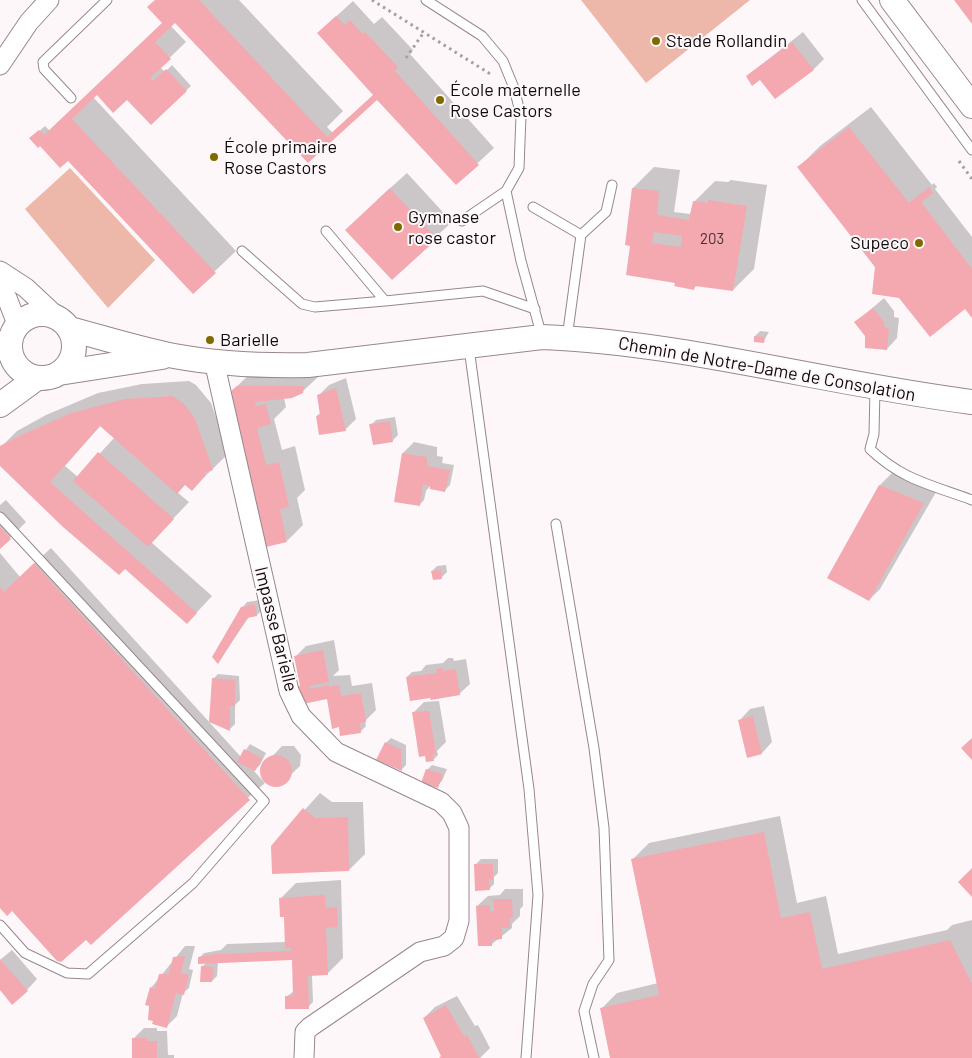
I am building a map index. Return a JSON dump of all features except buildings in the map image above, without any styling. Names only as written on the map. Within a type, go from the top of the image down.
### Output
[{"type":"street","points":[[0,65],[29,22],[49,0]]},
{"type":"street","points":[[892,0],[972,106]]},
{"type":"street","points":[[0,271],[26,288],[63,323],[74,345],[70,361],[48,376],[23,372],[12,360],[9,343],[7,298],[0,292]]},
{"type":"street","points":[[9,343],[29,316],[43,313],[63,323]]},
{"type":"street","name":"Chemin de Notre-Dame de Consolation","points":[[63,323],[173,356],[214,361],[308,365],[542,337],[567,338],[700,354],[875,388],[972,402]]},
{"type":"street","name":"Chemin de Notre-Dame de Consolation","points":[[0,405],[48,376],[173,356]]},
{"type":"street","name":"Impasse Barielle","points":[[214,361],[289,691],[301,716],[336,752],[441,802],[452,813],[459,828],[459,921],[454,938],[444,946],[420,952],[305,1032],[304,1058]]},
{"type":"lane","points":[[71,98],[44,69],[43,62],[107,0]]},
{"type":"lane","points":[[426,0],[482,36],[503,61],[514,88],[521,116],[519,168],[506,191],[462,221]]},
{"type":"lane","points":[[862,0],[972,150]]},
{"type":"lane","points":[[567,338],[581,236],[606,212],[612,185]]},
{"type":"lane","points":[[506,191],[542,337]]},
{"type":"lane","points":[[533,207],[581,236]]},
{"type":"lane","points":[[326,231],[385,301]]},
{"type":"lane","points":[[242,251],[302,304],[315,307],[483,291],[535,309]]},
{"type":"lane","points":[[469,345],[526,770],[538,895],[526,1058]]},
{"type":"lane","points":[[875,388],[874,434],[870,449],[886,464],[903,475],[972,500]]},
{"type":"lane","points":[[0,517],[264,801],[194,883],[88,974],[67,973],[25,953],[0,925]]},
{"type":"lane","points":[[556,524],[594,748],[604,828],[609,960],[593,984],[584,1011],[594,1058]]},
{"type":"path","points":[[372,0],[514,88]]},
{"type":"path","points":[[406,58],[424,32]]},
{"type":"shaded area","name":"Stade Rollandin","points":[[581,0],[750,0],[646,83]]},
{"type":"shaded area","points":[[70,168],[155,260],[108,308],[25,209]]},
{"type":"place","name":"Stade Rollandin","points":[[656,41]]},
{"type":"place","name":"École maternelle Rose Castors","points":[[440,100]]},
{"type":"place","name":"École primaire Rose Castors","points":[[214,157]]},
{"type":"place","name":"Gymnase rose castor","points":[[398,227]]},
{"type":"place","name":"Supeco","points":[[919,243]]},
{"type":"place","name":"Barielle","points":[[210,340]]}]
